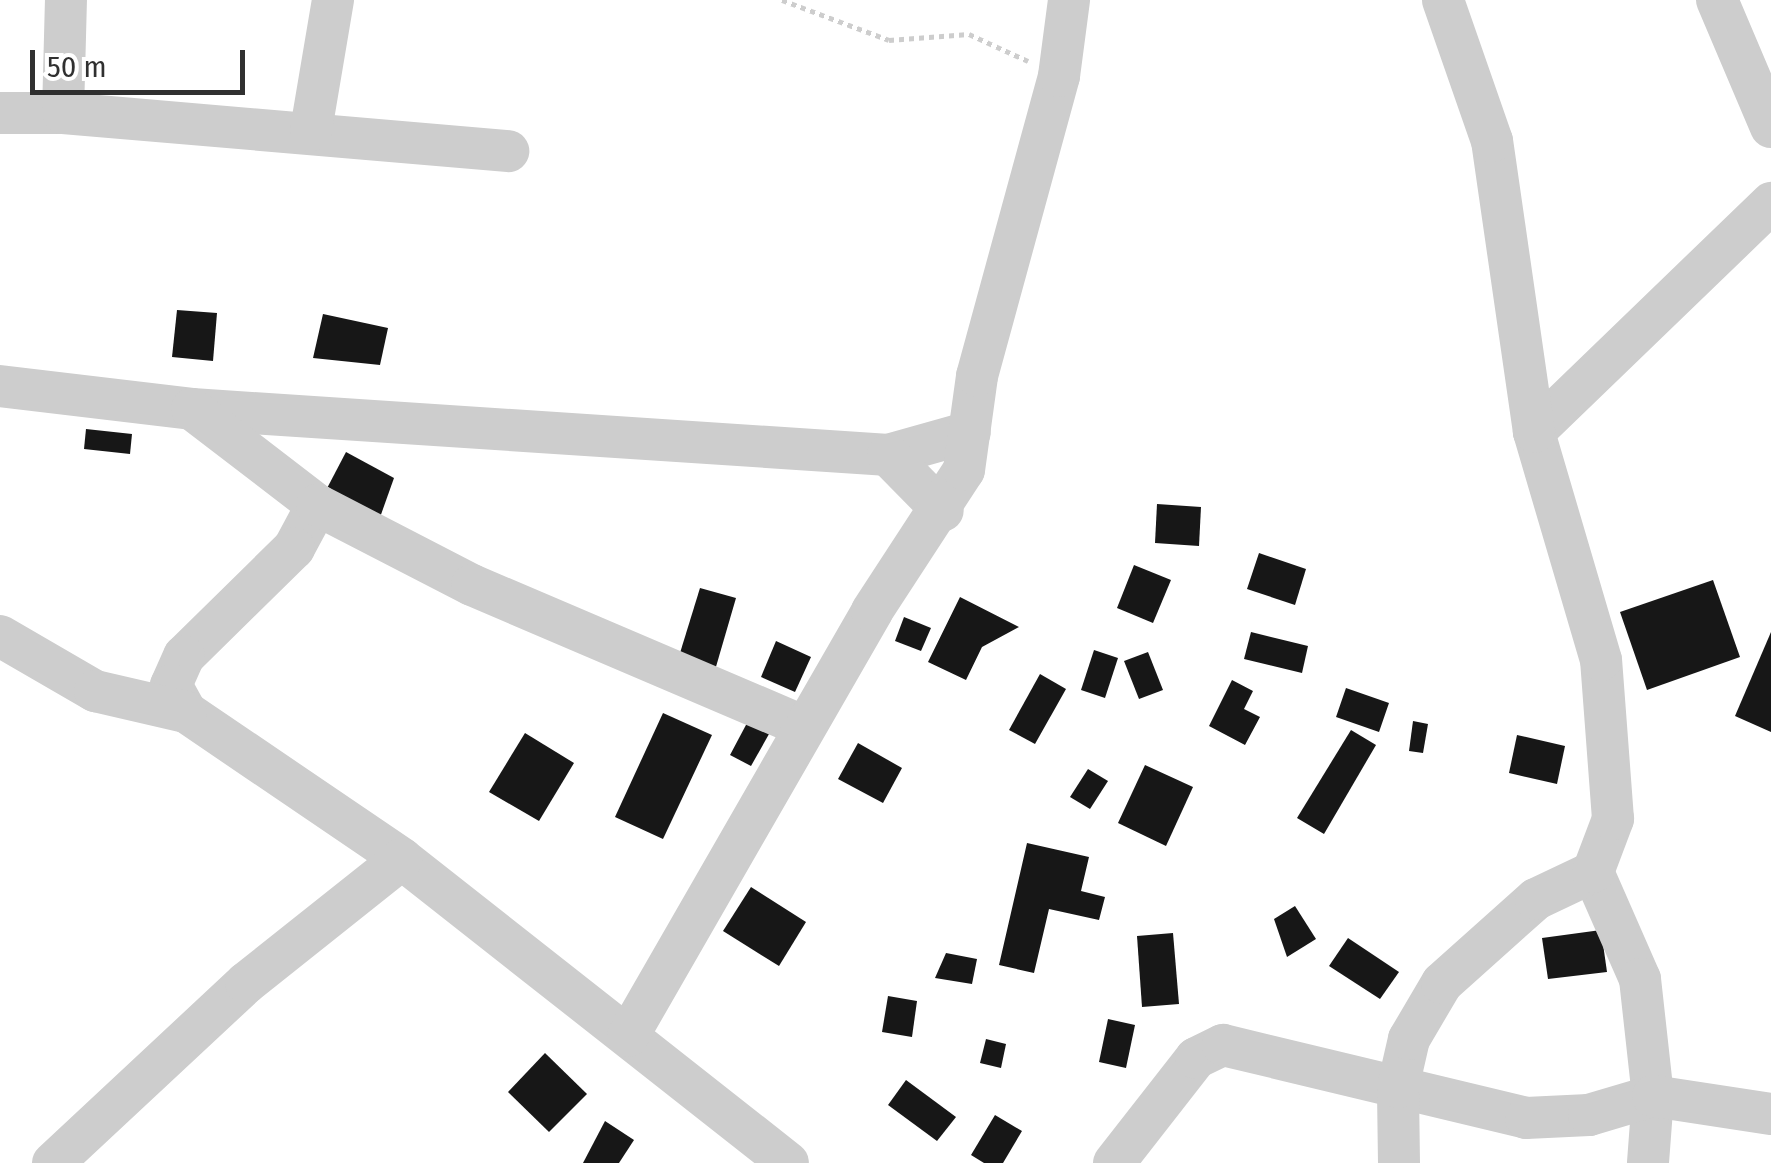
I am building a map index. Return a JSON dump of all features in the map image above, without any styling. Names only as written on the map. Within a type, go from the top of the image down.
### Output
[{"type":"street","points":[[63,113],[66,0]]},
{"type":"street","points":[[311,130],[333,0]]},
{"type":"street","points":[[628,1036],[805,727],[943,511],[964,470],[970,432],[1059,76],[1069,0]]},
{"type":"street","points":[[1443,0],[1492,141],[1534,432],[1601,660],[1612,820],[1594,872],[1640,980],[1653,1096],[1648,1163]]},
{"type":"street","points":[[1717,0],[1771,127]]},
{"type":"street","points":[[0,113],[63,113],[311,130],[508,151]]},
{"type":"street","points":[[1534,432],[1771,203]]},
{"type":"street","points":[[0,386],[192,408],[888,455],[970,432]]},
{"type":"street","points":[[192,408],[317,505],[472,585],[805,727]]},
{"type":"street","points":[[888,455],[943,511]]},
{"type":"street","points":[[186,712],[170,685],[184,656],[294,548],[317,505]]},
{"type":"street","points":[[0,636],[96,691],[186,712],[402,858],[788,1163]]},
{"type":"street","points":[[53,1163],[246,983],[402,858]]},
{"type":"street","points":[[1399,1163],[1398,1087],[1409,1039],[1442,984],[1536,899],[1594,872]]},
{"type":"street","points":[[1114,1163],[1196,1058],[1223,1045],[1526,1118],[1589,1115],[1653,1096],[1771,1114]]},
{"type":"path","points":[[782,0],[889,40],[969,34],[1059,76]]},
{"type":"building","points":[[177,310],[217,313],[213,361],[172,357]]},
{"type":"building","points":[[323,314],[388,328],[380,365],[313,358]]},
{"type":"building","points":[[86,429],[132,434],[130,454],[84,449]]},
{"type":"building","points":[[346,452],[394,478],[378,523],[324,494]]},
{"type":"building","points":[[1157,504],[1201,507],[1199,546],[1155,543]]},
{"type":"building","points":[[1259,553],[1306,569],[1295,605],[1247,589]]},
{"type":"building","points":[[1134,565],[1171,580],[1153,623],[1117,608]]},
{"type":"building","points":[[1713,580],[1740,657],[1647,690],[1620,612]]},
{"type":"building","points":[[700,588],[736,598],[713,677],[676,666]]},
{"type":"building","points":[[960,597],[1019,627],[982,647],[966,680],[928,662]]},
{"type":"building","points":[[904,617],[931,628],[921,651],[895,641]]},
{"type":"building","points":[[1251,632],[1308,646],[1302,673],[1244,659]]},
{"type":"building","points":[[1771,632],[1771,732],[1735,716]]},
{"type":"building","points":[[776,641],[811,657],[795,692],[761,677]]},
{"type":"building","points":[[1094,650],[1118,658],[1105,698],[1081,690]]},
{"type":"building","points":[[1148,652],[1163,690],[1139,699],[1124,661]]},
{"type":"building","points":[[1040,674],[1066,689],[1035,744],[1009,730]]},
{"type":"building","points":[[1232,680],[1253,691],[1244,709],[1260,717],[1245,745],[1209,726]]},
{"type":"building","points":[[1346,688],[1389,703],[1379,732],[1336,717]]},
{"type":"building","points":[[663,713],[712,735],[663,839],[615,817]]},
{"type":"building","points":[[1413,721],[1428,724],[1423,753],[1409,751]]},
{"type":"building","points":[[747,723],[769,734],[751,766],[730,755]]},
{"type":"building","points":[[1351,730],[1376,745],[1324,834],[1297,818]]},
{"type":"building","points":[[525,733],[574,763],[539,821],[489,792]]},
{"type":"building","points":[[1517,735],[1565,746],[1557,784],[1509,773]]},
{"type":"building","points":[[858,743],[902,768],[883,803],[838,779]]},
{"type":"building","points":[[1145,765],[1193,787],[1166,846],[1118,823]]},
{"type":"building","points":[[1088,769],[1108,781],[1090,809],[1070,797]]},
{"type":"building","points":[[1027,843],[1089,857],[1081,891],[1105,897],[1099,920],[1049,909],[1034,973],[999,965]]},
{"type":"building","points":[[751,887],[806,922],[779,966],[723,931]]},
{"type":"building","points":[[1295,906],[1316,939],[1287,957],[1274,919]]},
{"type":"building","points":[[1601,930],[1607,972],[1548,979],[1542,938]]},
{"type":"building","points":[[1173,933],[1179,1004],[1142,1007],[1137,936]]},
{"type":"building","points":[[1348,938],[1399,972],[1380,999],[1329,966]]},
{"type":"building","points":[[946,953],[977,959],[972,984],[935,978]]},
{"type":"building","points":[[888,996],[917,1001],[912,1037],[882,1032]]},
{"type":"building","points":[[1108,1019],[1135,1025],[1126,1068],[1099,1062]]},
{"type":"building","points":[[986,1039],[1006,1044],[1001,1068],[980,1063]]},
{"type":"building","points":[[545,1053],[587,1094],[549,1132],[508,1092]]},
{"type":"building","points":[[906,1080],[956,1117],[937,1141],[888,1105]]},
{"type":"building","points":[[995,1115],[1022,1131],[1003,1163],[984,1163],[971,1155]]},
{"type":"building","points":[[605,1121],[634,1140],[619,1163],[583,1163]]}]
